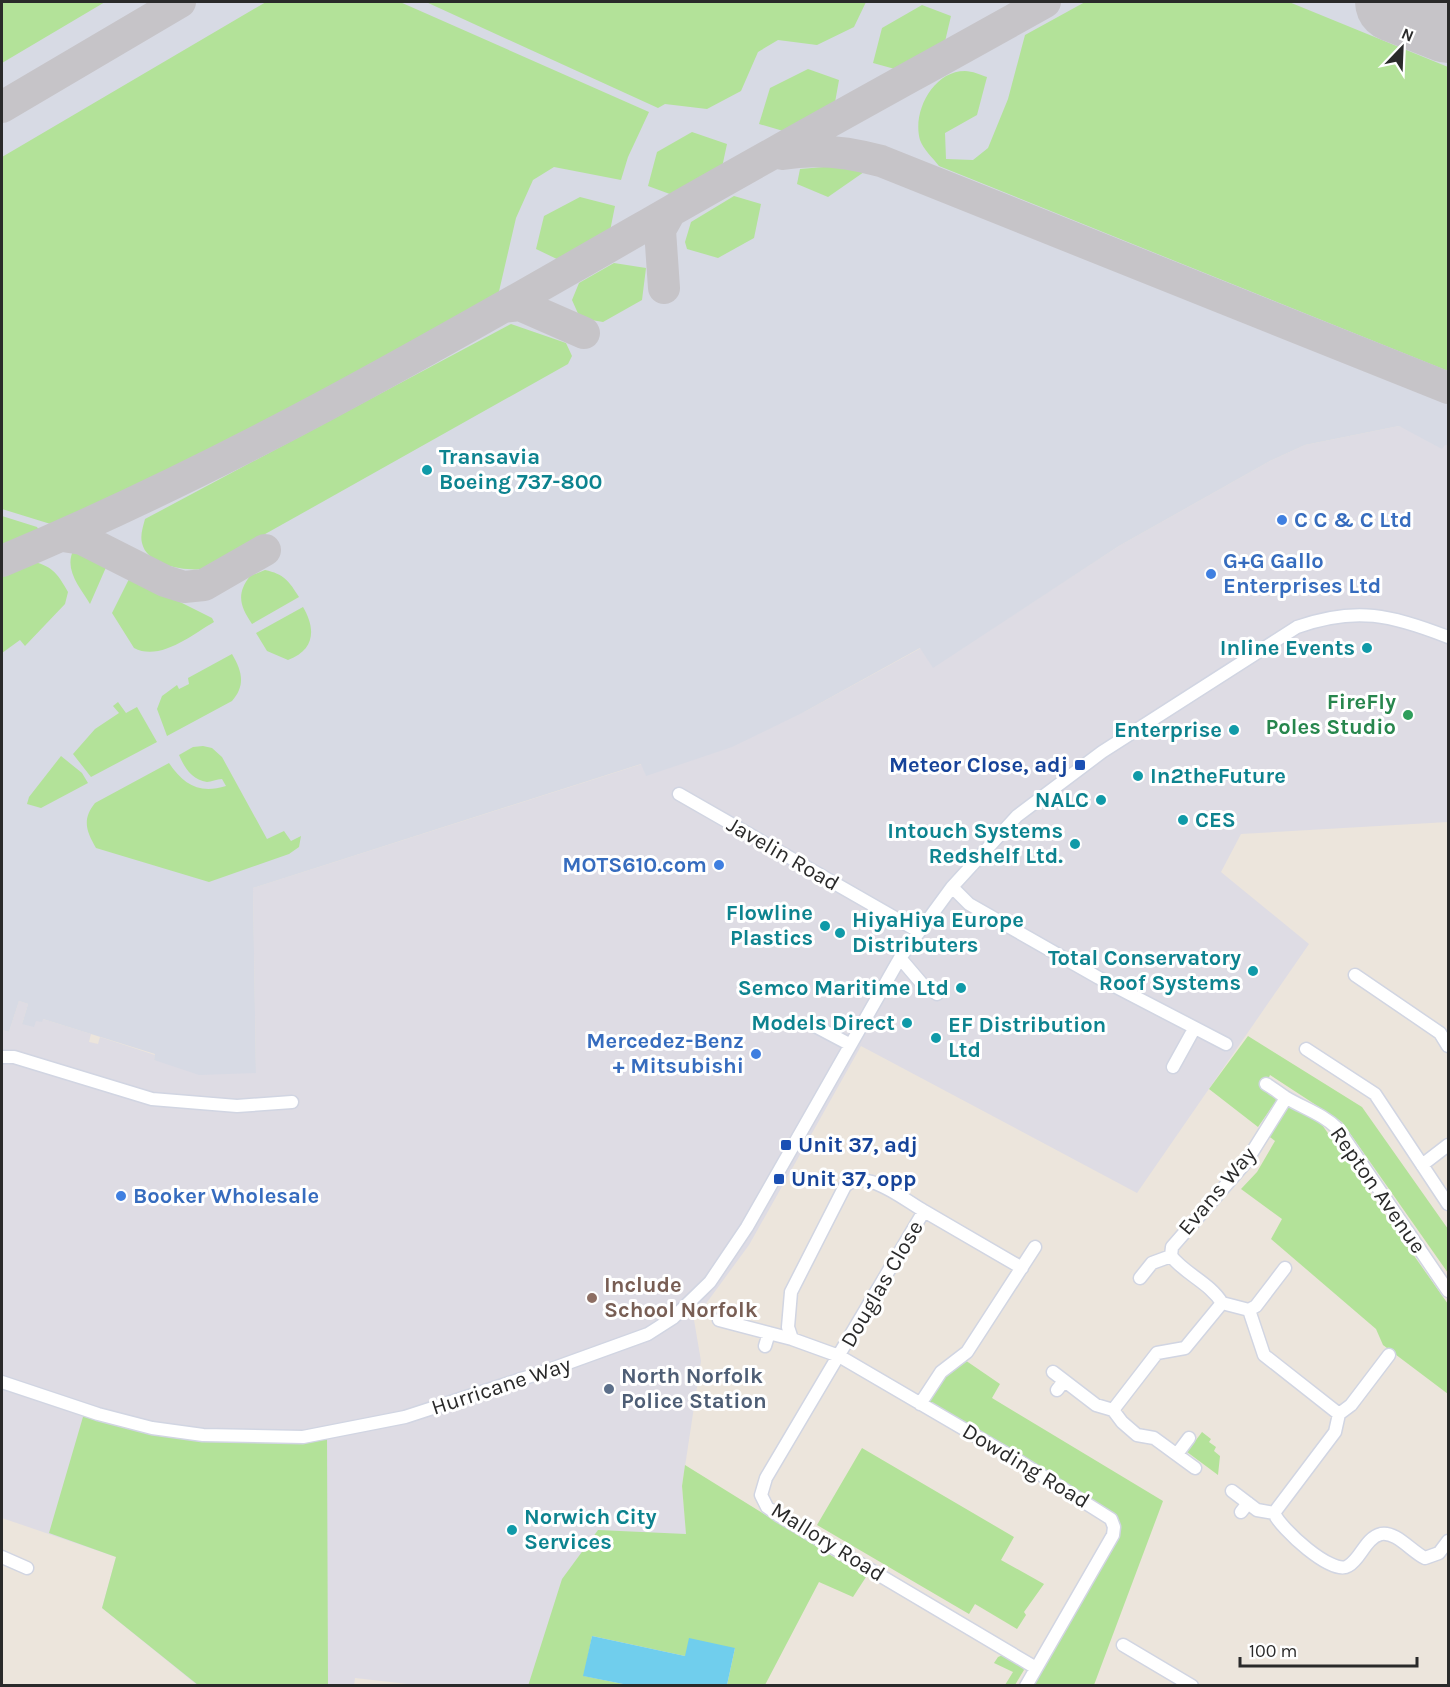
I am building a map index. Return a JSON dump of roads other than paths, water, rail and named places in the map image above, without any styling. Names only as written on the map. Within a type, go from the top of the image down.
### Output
[{"type":"street","name":"Hurricane Way","points":[[2,1382],[85,1410],[152,1428],[203,1435],[303,1437],[405,1417],[543,1372],[648,1334],[673,1318],[710,1282],[747,1227],[849,1044],[900,958],[952,887],[1017,816],[1102,752],[1297,627],[1316,620],[1376,614],[1449,637]]},
{"type":"street","name":"Javelin Road","points":[[679,794],[918,931]]},
{"type":"street","points":[[952,887],[969,904],[1194,1029],[1226,1044]]},
{"type":"street","points":[[900,958],[923,985],[937,994]]},
{"type":"street","points":[[1355,975],[1440,1033],[1449,1046]]},
{"type":"street","points":[[815,1026],[849,1044]]},
{"type":"street","points":[[1173,1067],[1194,1029]]},
{"type":"street","points":[[1306,1049],[1375,1094],[1449,1204]]},
{"type":"street","points":[[8,1057],[152,1099],[237,1106],[292,1102]]},
{"type":"street","name":"Repton Avenue","points":[[1266,1084],[1286,1098],[1297,1101],[1330,1121],[1338,1129],[1449,1291]]},
{"type":"street","name":"Evans Way","points":[[1222,1303],[1216,1293],[1177,1264],[1171,1256],[1172,1247],[1177,1238],[1246,1162],[1286,1098]]},
{"type":"street","points":[[1422,1165],[1449,1145]]},
{"type":"street","name":"Douglas Close","points":[[792,1339],[788,1327],[791,1292],[845,1186],[852,1180],[875,1177],[924,1211],[1022,1268]]},
{"type":"street","name":"Douglas Close","points":[[839,1356],[924,1211]]},
{"type":"street","points":[[920,1404],[941,1372],[967,1352],[1035,1247]]},
{"type":"street","name":"Evans Way","points":[[1140,1278],[1152,1263],[1171,1256]]},
{"type":"street","points":[[1113,1410],[1157,1353],[1185,1348],[1222,1303],[1249,1310],[1256,1306],[1270,1278],[1285,1268]]},
{"type":"street","points":[[1249,1310],[1264,1355],[1339,1414]]},
{"type":"street","name":"Dowding Road","points":[[719,1320],[792,1339],[839,1356],[1111,1519],[1114,1527],[1113,1535],[1026,1686]]},
{"type":"street","points":[[765,1346],[769,1333]]},
{"type":"street","points":[[1339,1414],[1346,1411],[1366,1375],[1389,1355]]},
{"type":"street","name":"Mallory Road","points":[[839,1356],[766,1478],[761,1495],[767,1507],[1036,1668]]},
{"type":"street","points":[[1053,1372],[1060,1386],[1096,1405],[1113,1410],[1122,1422],[1137,1435],[1154,1438],[1195,1468]]},
{"type":"street","points":[[1274,1513],[1335,1432],[1339,1414]]},
{"type":"street","points":[[1177,1454],[1189,1438]]},
{"type":"street","points":[[1232,1491],[1244,1508],[1274,1513]]},
{"type":"street","points":[[1274,1513],[1281,1527],[1324,1560],[1341,1568],[1348,1567],[1374,1538],[1381,1534],[1396,1538],[1425,1558],[1439,1553],[1449,1541]]},
{"type":"street","points":[[2,1557],[27,1568]]},
{"type":"street","points":[[1123,1645],[1192,1686]]},
{"type":"water","points":[[592,1636],[685,1656],[689,1638],[735,1648],[727,1685],[628,1685],[583,1676]]},
{"type":"place","name":"Transavia Boeing 737-800","points":[[427,470]]},
{"type":"place","name":"C C & C Ltd","points":[[1282,520]]},
{"type":"place","name":"G+G Gallo Enterprises Ltd","points":[[1211,574]]},
{"type":"place","name":"Inline Events","points":[[1367,648]]},
{"type":"place","name":"FireFly Poles Studio","points":[[1408,715]]},
{"type":"place","name":"Enterprise","points":[[1234,730]]},
{"type":"place","name":"Meteor Close, adj","points":[[1080,765]]},
{"type":"place","name":"In2theFuture","points":[[1138,776]]},
{"type":"place","name":"NALC","points":[[1101,800]]},
{"type":"place","name":"CES","points":[[1183,820]]},
{"type":"place","name":"Intouch Systems Redshelf Ltd.","points":[[1075,844]]},
{"type":"place","name":"MOTS610.com","points":[[719,865]]},
{"type":"place","name":"Flowline Plastics","points":[[825,926]]},
{"type":"place","name":"HiyaHiya Europe Distributers","points":[[840,933]]},
{"type":"place","name":"Total Conservatory Roof Systems","points":[[1253,971]]},
{"type":"place","name":"Semco Maritime Ltd","points":[[961,988]]},
{"type":"place","name":"Models Direct","points":[[907,1023]]},
{"type":"place","name":"EF Distribution Ltd","points":[[936,1038]]},
{"type":"place","name":"Mercedez-Benz + Mitsubishi","points":[[756,1054]]},
{"type":"place","name":"Unit 37, adj","points":[[786,1145]]},
{"type":"place","name":"Unit 37, opp","points":[[779,1179]]},
{"type":"place","name":"Booker Wholesale","points":[[121,1196]]},
{"type":"place","name":"Include School Norfolk","points":[[592,1298]]},
{"type":"place","name":"North Norfolk Police Station","points":[[609,1389]]},
{"type":"place","name":"Norwich City Services","points":[[512,1530]]}]
